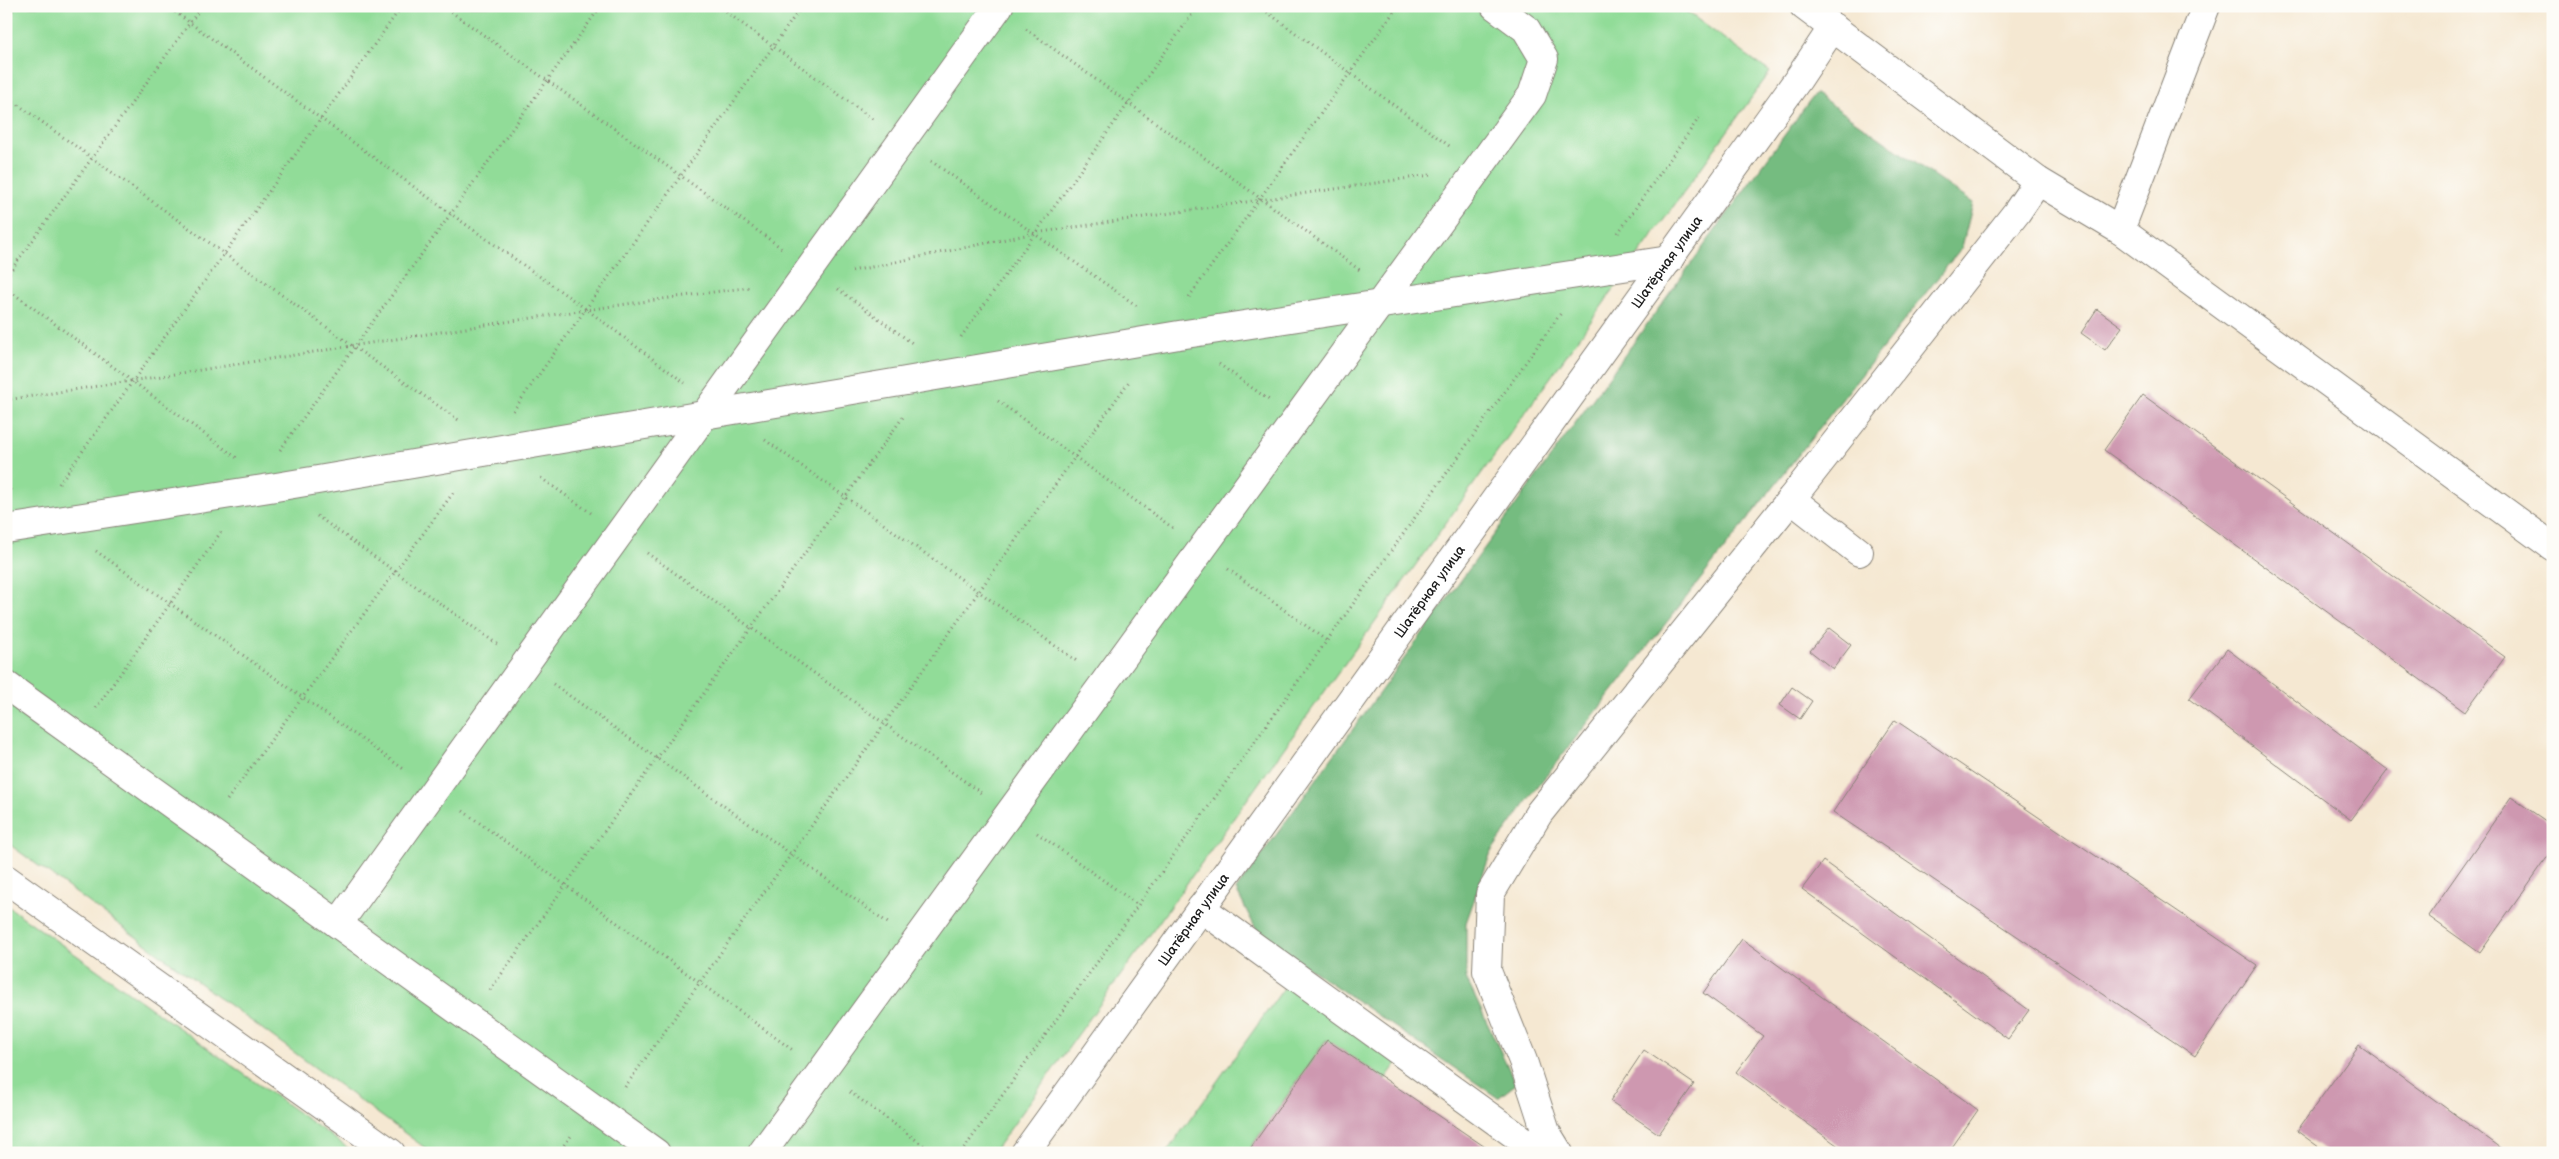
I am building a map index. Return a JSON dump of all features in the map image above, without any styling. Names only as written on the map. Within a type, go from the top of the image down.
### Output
[{"type":"street","points":[[762,1153],[1532,95],[1544,59],[1526,29],[1495,6]]},
{"type":"street","points":[[1804,6],[2038,181],[2120,230],[2553,547]]},
{"type":"street","points":[[2120,230],[2206,6]]},
{"type":"street","points":[[338,924],[620,533],[714,410],[811,276],[902,140],[998,7]]},
{"type":"street","name":"Шатёрная улица","points":[[1025,1153],[1813,59],[1833,27]]},
{"type":"street","points":[[1559,1153],[1546,1132],[1523,1061],[1487,971],[1490,894],[1539,813],[1791,499],[2017,212],[2038,181]]},
{"type":"street","points":[[30,525],[264,488],[1384,297],[1668,260]]},
{"type":"street","points":[[1791,499],[1859,552]]},
{"type":"street","points":[[6,685],[656,1153]]},
{"type":"street","points":[[6,879],[391,1153]]},
{"type":"street","points":[[1201,908],[1540,1153]]},
{"type":"path","points":[[6,19],[15,6]]},
{"type":"path","points":[[167,6],[451,214],[586,308],[714,410],[845,497],[1105,681]]},
{"type":"path","points":[[6,277],[202,6]]},
{"type":"path","points":[[30,525],[402,6]]},
{"type":"path","points":[[443,6],[943,371],[1076,456],[1327,641]]},
{"type":"path","points":[[76,735],[171,603],[264,488],[354,347],[601,6]]},
{"type":"path","points":[[718,6],[902,140],[1035,233],[1168,334],[1295,420]]},
{"type":"path","points":[[469,1018],[845,497],[943,371],[1035,233],[1198,6]]},
{"type":"path","points":[[1259,6],[1479,168]]},
{"type":"path","points":[[604,1116],[1076,456],[1168,334],[1260,199],[1398,6]]},
{"type":"path","points":[[998,7],[1260,199],[1384,297]]},
{"type":"path","points":[[6,96],[354,347],[620,533],[1138,905]]},
{"type":"path","points":[[961,1153],[1699,118]]},
{"type":"path","points":[[6,400],[354,347],[586,308],[811,276],[1035,233],[1479,168]]},
{"type":"path","points":[[6,288],[134,381],[264,488],[526,664],[914,942]]},
{"type":"path","points":[[6,487],[30,525],[171,603],[435,790],[934,1153]]},
{"type":"green space","points":[[6,6],[1679,6],[1770,72],[993,1153],[432,1153],[6,842]]},
{"type":"green space","points":[[1815,93],[1973,203],[1962,247],[1534,791],[1491,852],[1466,923],[1466,978],[1516,1084],[1498,1098],[1258,933],[1236,890]]},
{"type":"green space","points":[[6,905],[355,1153],[6,1153]]},
{"type":"green space","points":[[1286,985],[1398,1062],[1385,1079],[1326,1040],[1247,1153],[1166,1153]]},
{"type":"building","points":[[2097,309],[2122,327],[2105,350],[2081,333]]},
{"type":"building","points":[[2143,395],[2505,657],[2465,712],[2104,450]]},
{"type":"building","points":[[1829,628],[1851,645],[1833,669],[1810,651]]},
{"type":"building","points":[[2227,649],[2388,770],[2351,820],[2189,699]]},
{"type":"building","points":[[1792,687],[1812,701],[1800,719],[1780,705]]},
{"type":"building","points":[[1895,720],[2257,965],[2195,1056],[1833,812]]},
{"type":"building","points":[[2511,797],[2553,826],[2553,849],[2480,953],[2428,916]]},
{"type":"building","points":[[1823,861],[2029,1010],[2008,1039],[1802,889]]},
{"type":"building","points":[[1742,939],[1978,1110],[1948,1153],[1848,1153],[1736,1072],[1763,1036],[1703,993]]},
{"type":"building","points":[[1327,1040],[1385,1079],[1494,1153],[1247,1153]]},
{"type":"building","points":[[2359,1045],[2508,1153],[2327,1153],[2297,1131]]},
{"type":"building","points":[[1644,1050],[1694,1084],[1659,1134],[1610,1101]]}]
